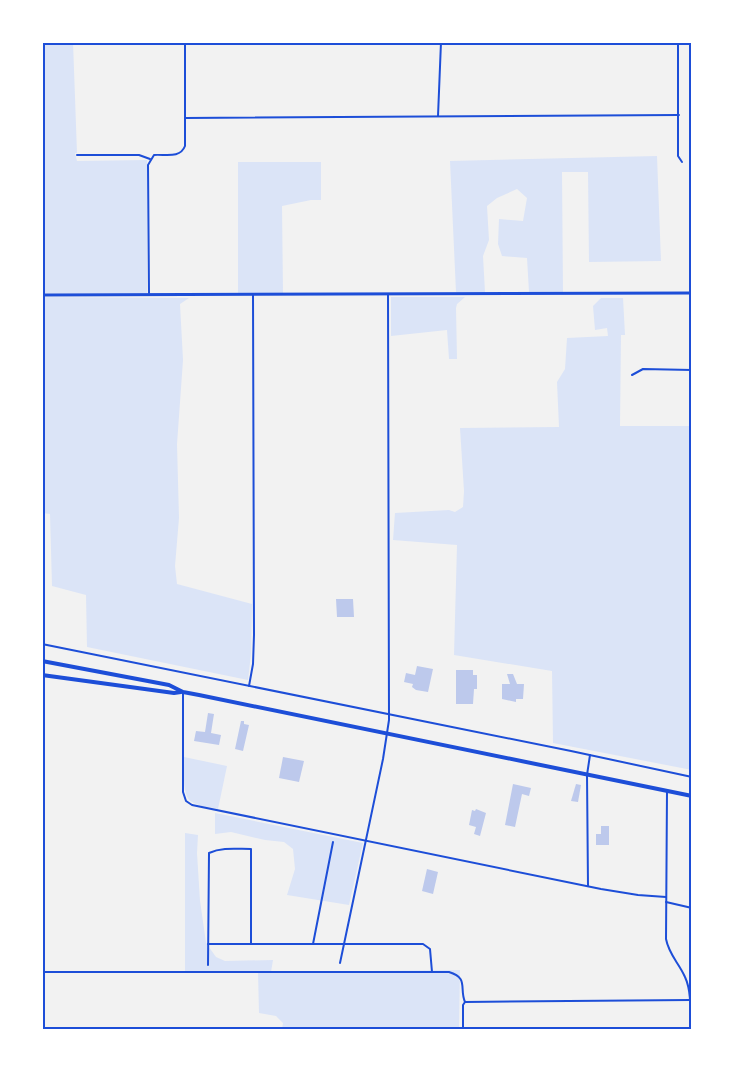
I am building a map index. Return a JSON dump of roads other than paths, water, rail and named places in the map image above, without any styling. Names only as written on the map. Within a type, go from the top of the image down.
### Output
[{"type":"main road","points":[[42,661],[168,685],[183,692],[692,796]]},
{"type":"main road","points":[[42,675],[174,693],[183,692]]},
{"type":"street","points":[[150,295],[148,165],[150,159],[157,155],[177,154],[183,150],[185,42]]},
{"type":"street","points":[[438,116],[441,42]]},
{"type":"street","points":[[678,42],[678,156],[682,162]]},
{"type":"street","points":[[185,118],[679,115]]},
{"type":"street","points":[[77,155],[142,155],[150,159]]},
{"type":"street","points":[[42,295],[692,293]]},
{"type":"street","points":[[249,686],[254,664],[253,295]]},
{"type":"street","points":[[340,963],[366,841],[389,715],[388,295]]},
{"type":"street","points":[[632,375],[643,369],[692,370]]},
{"type":"street","points":[[42,644],[692,777]]},
{"type":"street","points":[[183,692],[183,792],[188,803],[202,808],[626,894],[666,897]]},
{"type":"street","points":[[588,886],[587,775],[590,755]]},
{"type":"street","points":[[667,791],[667,946],[671,956],[686,977],[690,1000],[690,1029]]},
{"type":"street","points":[[313,944],[333,842]]},
{"type":"street","points":[[208,964],[209,854],[220,849],[251,849],[250,944]]},
{"type":"street","points":[[666,902],[692,908]]},
{"type":"street","points":[[208,944],[423,944],[430,949],[432,972]]},
{"type":"street","points":[[42,972],[449,972],[459,976],[463,982],[465,1002],[463,1029]]},
{"type":"street","points":[[465,1002],[690,1000]]}]
